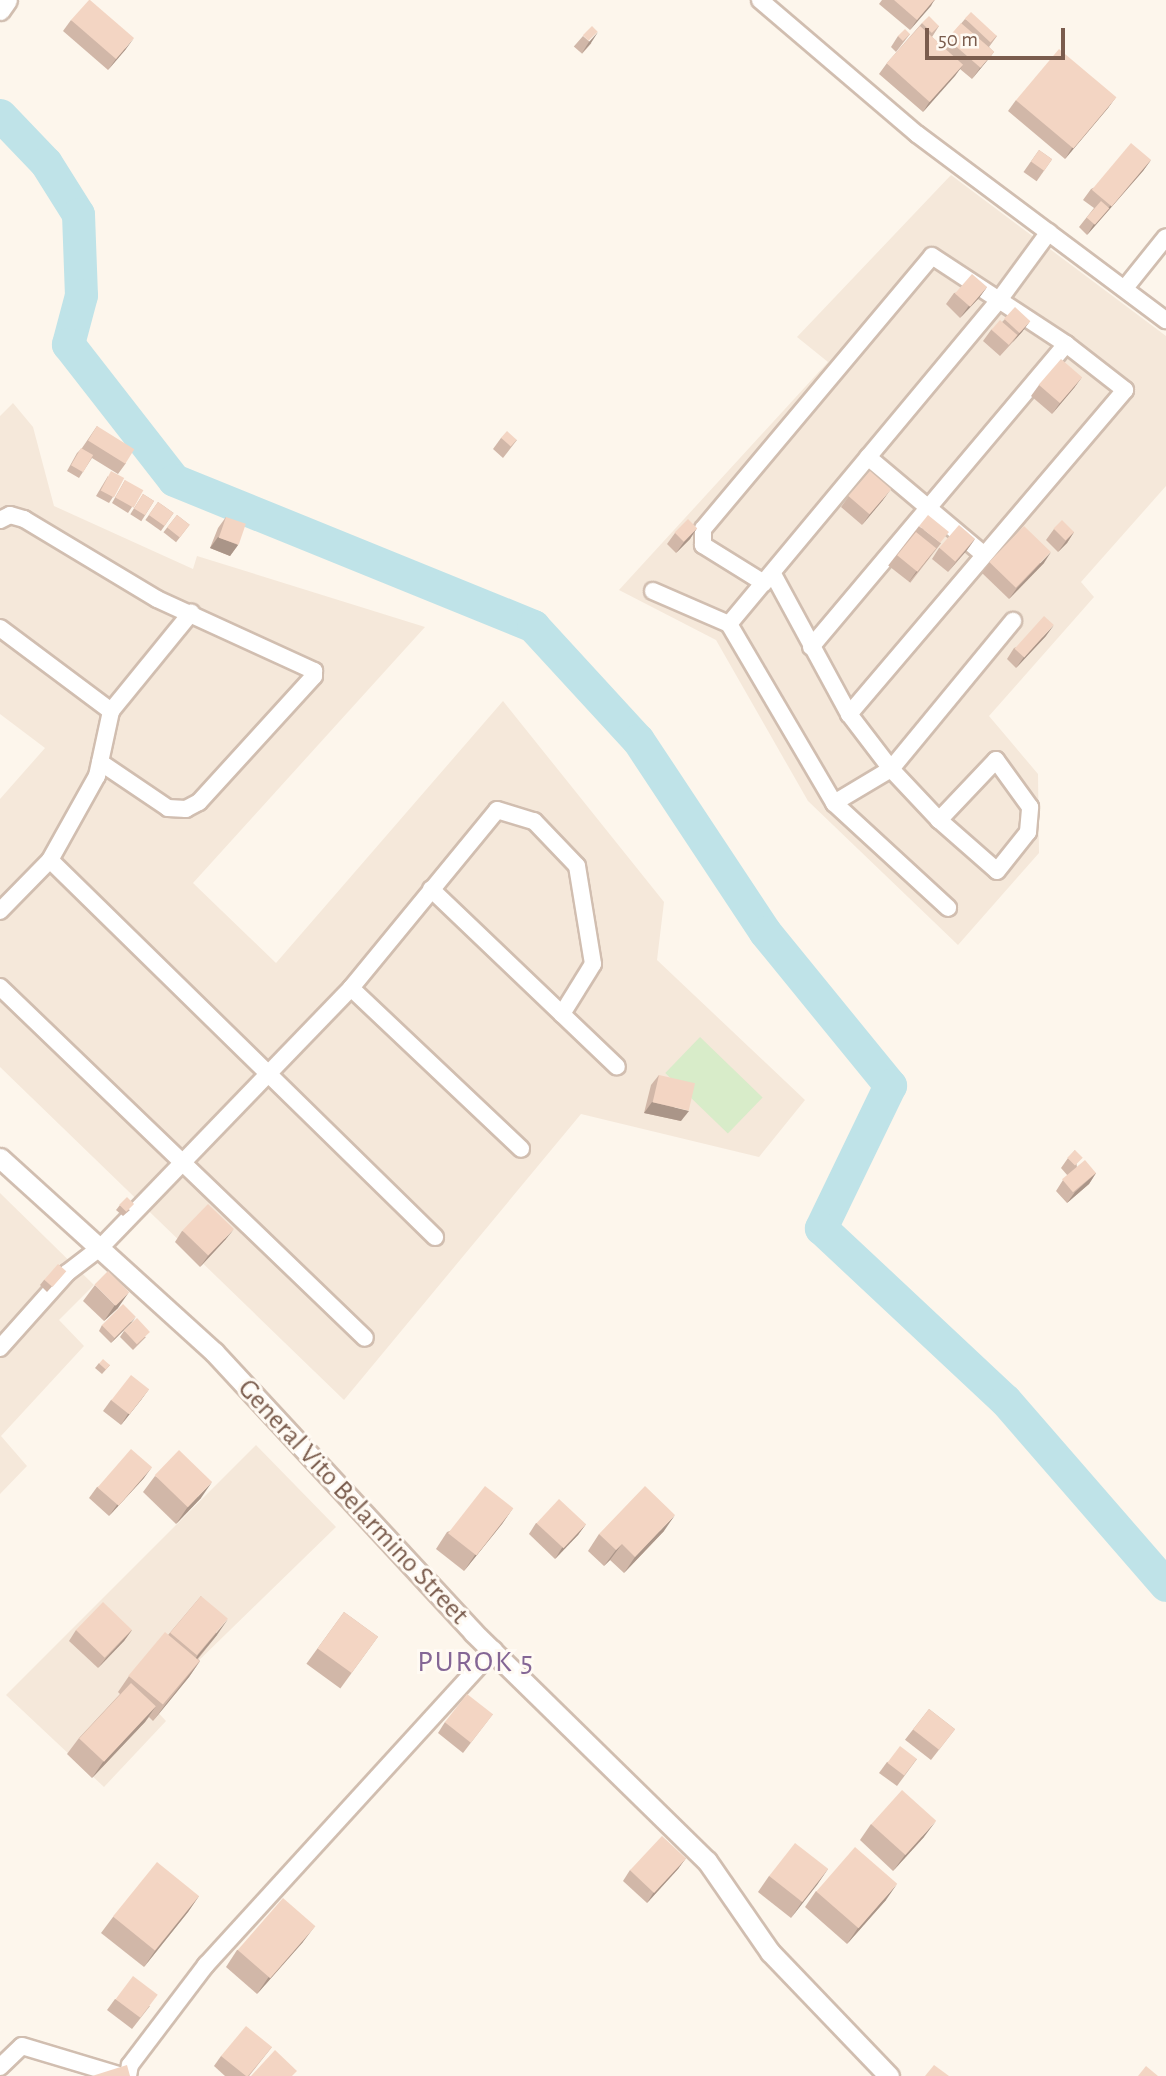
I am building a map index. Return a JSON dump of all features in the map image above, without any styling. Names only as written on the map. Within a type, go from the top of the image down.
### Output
[{"type":"street","points":[[0,10],[7,0]]},
{"type":"street","points":[[760,0],[918,134],[1166,320]]},
{"type":"street","points":[[729,624],[999,300],[1049,232]]},
{"type":"street","points":[[1125,288],[1166,237]]},
{"type":"street","points":[[849,715],[1125,390],[1066,344],[932,256],[703,528],[703,545],[769,578],[849,715],[891,769],[939,820],[997,871],[1028,832],[1030,807],[1019,785],[996,760],[939,820]]},
{"type":"street","points":[[811,648],[927,506],[1066,344]]},
{"type":"street","points":[[868,457],[983,554]]},
{"type":"street","points":[[0,520],[10,515],[23,519],[157,600],[314,671],[314,676],[199,802],[186,809],[168,808],[100,762]]},
{"type":"street","points":[[653,591],[729,624],[834,803],[948,908]]},
{"type":"street","points":[[0,911],[50,860],[97,776],[111,711],[191,614]]},
{"type":"street","points":[[834,803],[891,769],[1013,621]]},
{"type":"street","points":[[0,628],[111,711]]},
{"type":"street","points":[[0,1348],[67,1273],[101,1247],[265,1073],[351,988],[497,810],[534,821],[577,866],[593,964],[562,1014]]},
{"type":"street","points":[[50,860],[435,1237]]},
{"type":"street","points":[[431,889],[617,1067]]},
{"type":"street","points":[[0,987],[365,1338]]},
{"type":"street","points":[[351,988],[521,1149]]},
{"type":"street","name":"General Vito Belarmino Street","points":[[0,1158],[214,1352],[494,1650],[708,1861],[770,1952],[889,2076]]},
{"type":"street","points":[[128,2076],[131,2065],[206,1965],[494,1650]]},
{"type":"street","points":[[0,2067],[22,2046],[122,2076]]},
{"type":"shaded area","points":[[951,175],[1166,336],[1166,486],[1081,582],[1094,597],[989,716],[1038,774],[1039,853],[958,945],[808,801],[716,640],[619,590],[828,362],[797,337]]},
{"type":"shaded area","points":[[13,403],[33,427],[54,506],[193,569],[197,556],[425,627],[193,883],[276,963],[503,701],[664,902],[657,960],[805,1100],[759,1157],[581,1114],[344,1400],[0,1067],[0,799],[45,748],[0,714],[0,416]]},
{"type":"shaded area","points":[[0,1193],[94,1285],[59,1320],[84,1346],[1,1436],[27,1466],[0,1494]]},
{"type":"shaded area","points":[[256,1445],[336,1527],[152,1706],[166,1721],[104,1787],[6,1695]]},
{"type":"green space","points":[[700,1037],[763,1097],[728,1133],[665,1073]]},
{"type":"building","points":[[89,0],[134,38],[116,59],[71,20]]},
{"type":"building","points":[[894,0],[934,0],[917,20]]},
{"type":"building","points":[[971,12],[997,36],[990,42],[965,19]]},
{"type":"building","points":[[929,16],[939,26],[932,33],[922,23]]},
{"type":"building","points":[[961,23],[994,52],[980,68],[947,39]]},
{"type":"building","points":[[592,26],[598,32],[588,41],[583,35]]},
{"type":"building","points":[[920,26],[963,65],[930,102],[887,63]]},
{"type":"building","points":[[905,29],[910,34],[903,41],[898,36]]},
{"type":"building","points":[[1059,49],[1116,97],[1073,149],[1016,100]]},
{"type":"building","points":[[1131,143],[1151,160],[1112,206],[1092,190]]},
{"type":"building","points":[[1039,150],[1052,159],[1044,171],[1031,161]]},
{"type":"building","points":[[1101,201],[1109,208],[1095,225],[1087,218]]},
{"type":"building","points":[[972,274],[987,287],[970,307],[955,294]]},
{"type":"building","points":[[1015,307],[1030,321],[1019,333],[1004,319]]},
{"type":"building","points":[[1000,320],[1017,335],[1009,345],[991,330]]},
{"type":"building","points":[[1061,359],[1082,377],[1060,403],[1039,385]]},
{"type":"building","points":[[97,426],[134,449],[125,464],[88,440]]},
{"type":"building","points":[[507,431],[517,440],[511,446],[501,438]]},
{"type":"building","points":[[81,448],[93,455],[83,472],[71,465]]},
{"type":"building","points":[[111,471],[124,478],[114,497],[101,490]]},
{"type":"building","points":[[870,471],[891,489],[869,514],[848,496]]},
{"type":"building","points":[[125,480],[143,490],[134,508],[115,497]]},
{"type":"building","points":[[143,494],[154,501],[145,515],[134,508]]},
{"type":"building","points":[[158,502],[174,513],[164,526],[149,515]]},
{"type":"building","points":[[177,515],[190,525],[180,537],[167,528]]},
{"type":"building","points":[[928,515],[949,532],[940,543],[919,526]]},
{"type":"building","points":[[226,517],[246,524],[239,545],[219,538]]},
{"type":"building","points":[[688,519],[697,528],[684,542],[675,532]]},
{"type":"building","points":[[1062,520],[1074,532],[1066,541],[1054,528]]},
{"type":"building","points":[[959,525],[975,539],[955,561],[939,548]]},
{"type":"building","points":[[1024,526],[1051,552],[1016,588],[989,562]]},
{"type":"building","points":[[916,532],[936,548],[917,572],[897,555]]},
{"type":"building","points":[[1044,616],[1054,625],[1024,657],[1015,649]]},
{"type":"building","points":[[659,1075],[695,1083],[689,1111],[653,1102]]},
{"type":"building","points":[[1075,1150],[1083,1158],[1075,1166],[1067,1158]]},
{"type":"building","points":[[1085,1160],[1096,1173],[1073,1192],[1062,1179]]},
{"type":"building","points":[[127,1197],[134,1204],[126,1212],[119,1205]]},
{"type":"building","points":[[208,1204],[234,1229],[208,1256],[182,1231]]},
{"type":"building","points":[[58,1264],[66,1271],[53,1287],[44,1280]]},
{"type":"building","points":[[108,1271],[129,1292],[116,1306],[95,1284]]},
{"type":"building","points":[[123,1304],[136,1317],[115,1338],[102,1325]]},
{"type":"building","points":[[137,1318],[150,1332],[137,1344],[124,1330]]},
{"type":"building","points":[[103,1359],[110,1365],[106,1369],[99,1364]]},
{"type":"building","points":[[131,1375],[149,1389],[129,1414],[111,1400]]},
{"type":"building","points":[[131,1449],[152,1467],[119,1506],[98,1487]]},
{"type":"building","points":[[179,1450],[212,1482],[188,1507],[155,1475]]},
{"type":"building","points":[[485,1486],[513,1508],[476,1555],[448,1533]]},
{"type":"building","points":[[645,1486],[675,1515],[635,1557],[622,1544],[616,1550],[599,1534]]},
{"type":"building","points":[[559,1499],[586,1524],[564,1548],[536,1523]]},
{"type":"building","points":[[201,1596],[228,1618],[197,1655],[170,1633]]},
{"type":"building","points":[[103,1602],[132,1630],[105,1658],[76,1630]]},
{"type":"building","points":[[344,1612],[378,1637],[352,1673],[318,1648]]},
{"type":"building","points":[[165,1632],[199,1661],[163,1705],[128,1676]]},
{"type":"building","points":[[131,1683],[156,1706],[104,1762],[79,1739]]},
{"type":"building","points":[[467,1694],[493,1714],[471,1743],[445,1722]]},
{"type":"building","points":[[929,1709],[955,1729],[939,1750],[913,1729]]},
{"type":"building","points":[[900,1746],[917,1759],[904,1775],[887,1763]]},
{"type":"building","points":[[902,1790],[936,1821],[905,1855],[871,1824]]},
{"type":"building","points":[[662,1836],[686,1859],[654,1893],[630,1870]]},
{"type":"building","points":[[795,1843],[828,1869],[802,1902],[769,1876]]},
{"type":"building","points":[[855,1847],[897,1884],[859,1928],[816,1892]]},
{"type":"building","points":[[157,1862],[199,1896],[155,1950],[113,1916]]},
{"type":"building","points":[[283,1898],[315,1926],[270,1978],[238,1950]]},
{"type":"building","points":[[133,1976],[158,1995],[140,2018],[116,1999]]},
{"type":"building","points":[[246,2026],[272,2047],[248,2076],[221,2056]]},
{"type":"building","points":[[275,2050],[297,2071],[292,2076],[251,2076]]},
{"type":"building","points":[[127,2065],[130,2076],[92,2076]]},
{"type":"building","points":[[934,2065],[949,2076],[925,2076]]},
{"type":"building","points":[[1146,2066],[1158,2076],[1138,2076]]},
{"type":"waterway","points":[[0,115],[46,163],[78,214],[81,295],[68,344],[174,480],[533,626],[638,740],[765,932],[890,1085],[821,1228],[1005,1400],[1166,1585]]},
{"type":"district","name":"PUROK 5","points":[[476,1662]]}]
